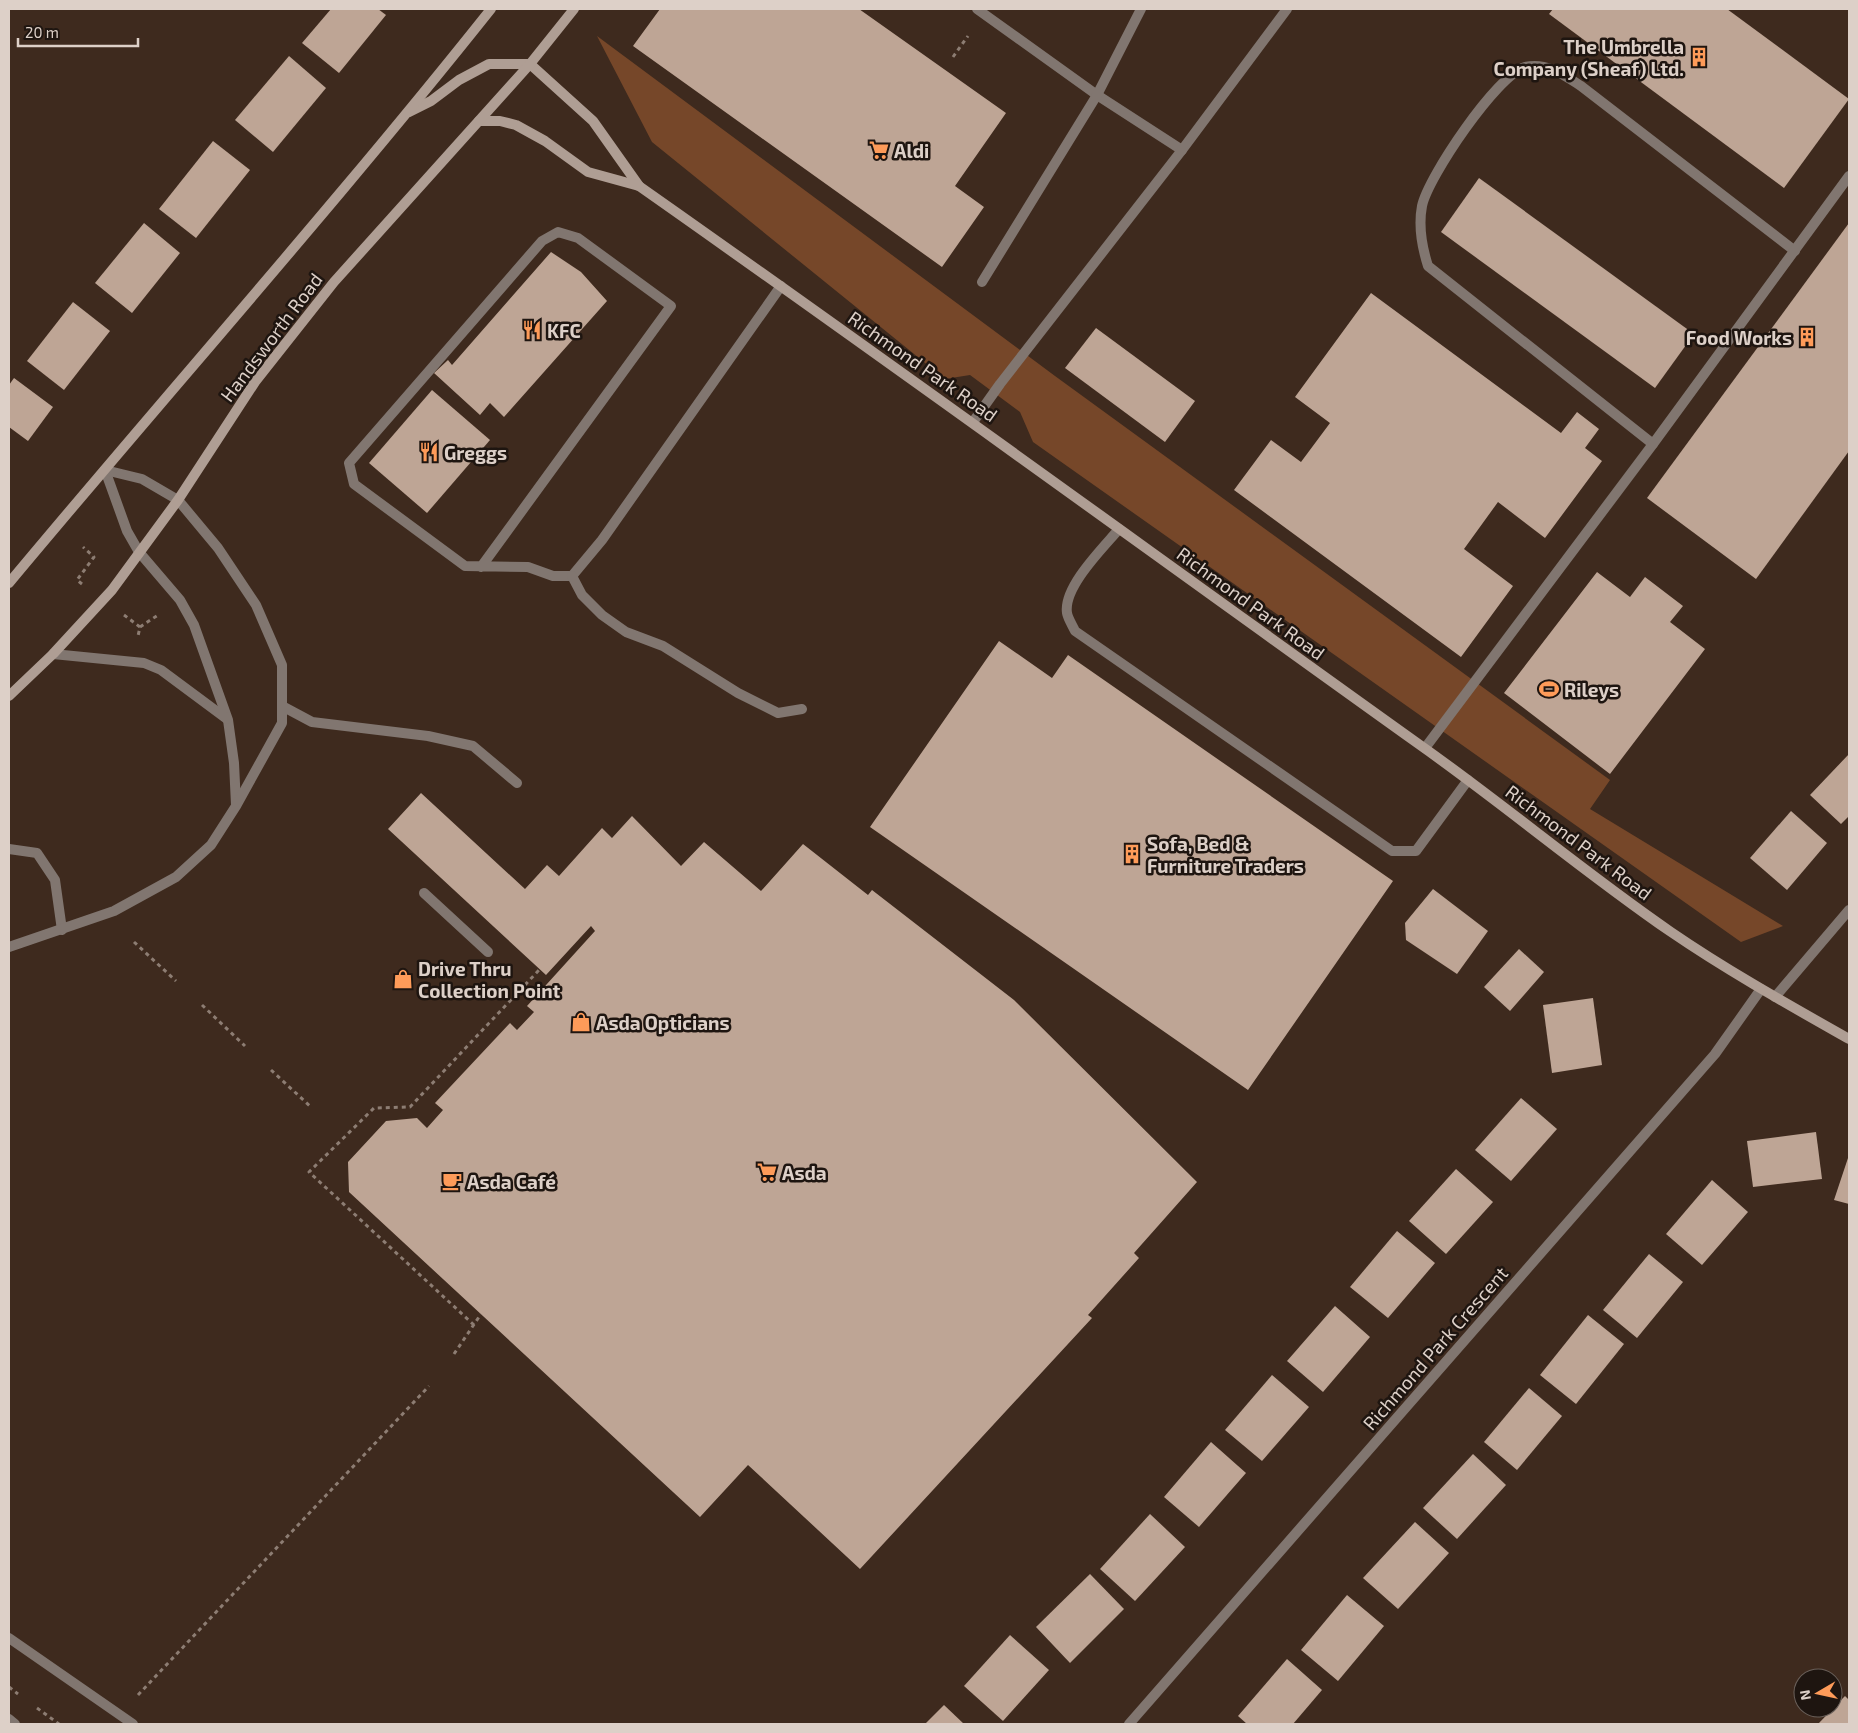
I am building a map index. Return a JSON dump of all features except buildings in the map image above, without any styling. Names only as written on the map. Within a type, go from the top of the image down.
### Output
[{"type":"street","name":"Handsworth Road","points":[[9,583],[176,384],[271,277],[491,9]]},
{"type":"street","name":"Handsworth Road","points":[[9,696],[53,654],[108,595],[178,500],[255,382],[322,298],[530,64],[574,9]]},
{"type":"street","points":[[977,9],[1097,94],[1182,150]]},
{"type":"street","points":[[982,282],[1097,94],[1141,9]]},
{"type":"street","points":[[973,422],[1000,384],[1182,150],[1287,9]]},
{"type":"street","points":[[407,113],[431,101],[459,80],[489,64],[530,64]]},
{"type":"street","name":"Richmond Park Road","points":[[530,64],[593,121],[639,186],[973,422],[1425,748],[1671,932],[1761,989],[1849,1039]]},
{"type":"street","points":[[1653,444],[1428,266],[1421,244],[1422,205],[1449,149],[1505,80],[1525,67],[1554,68],[1581,86],[1795,251]]},
{"type":"street","name":"Richmond Park Road","points":[[479,121],[500,121],[516,124],[546,141],[588,172],[639,186]]},
{"type":"street","points":[[1425,748],[1653,444],[1849,176]]},
{"type":"street","points":[[481,567],[671,306],[578,238],[558,232],[542,241],[349,463],[354,484],[465,566],[481,567],[528,567],[553,576],[572,576]]},
{"type":"street","points":[[572,576],[602,540],[781,286]]},
{"type":"street","points":[[9,947],[114,911],[176,877],[211,845],[236,806],[282,723],[282,665],[256,605],[218,548],[178,500],[142,479],[105,470]]},
{"type":"street","points":[[105,470],[126,531],[140,552],[180,600],[194,625],[228,720],[234,763],[236,806]]},
{"type":"street","points":[[1120,529],[1078,577],[1071,594],[1067,613],[1075,631],[1392,851],[1416,851],[1468,780]]},
{"type":"street","points":[[572,576],[582,595],[602,615],[626,632],[663,646],[738,693],[778,713],[802,709]]},
{"type":"street","points":[[53,654],[144,663],[161,670],[228,720]]},
{"type":"street","points":[[282,706],[312,722],[428,736],[472,746],[517,783]]},
{"type":"street","points":[[9,849],[37,853],[55,880],[62,930]]},
{"type":"street","points":[[424,893],[488,952]]},
{"type":"street","points":[[1775,997],[1849,910]]},
{"type":"street","name":"Richmond Park Crescent","points":[[1129,1724],[1714,1054],[1761,989]]},
{"type":"street","points":[[9,1638],[133,1724]]},
{"type":"street","points":[[9,1720],[15,1724]]},
{"type":"path","points":[[83,548],[94,558],[77,580],[84,585]]},
{"type":"path","points":[[117,610],[140,627]]},
{"type":"path","points":[[136,644],[140,627],[159,614]]},
{"type":"path","points":[[134,942],[176,981]]},
{"type":"path","points":[[474,1325],[309,1172],[374,1108],[410,1107],[540,969]]},
{"type":"path","points":[[202,1005],[246,1046]]},
{"type":"path","points":[[271,1070],[312,1108]]},
{"type":"path","points":[[454,1354],[481,1314]]},
{"type":"path","points":[[132,1701],[429,1386]]},
{"type":"shaded area","points":[[597,36],[1055,376],[1610,780],[1590,809],[1783,926],[1741,942],[1033,442],[1020,412],[970,375],[945,379],[652,142]]},
{"type":"place","name":"The Umbrella Company (Sheaf) Ltd.","points":[[1699,57]]},
{"type":"place","name":"Aldi","points":[[879,150]]},
{"type":"place","name":"KFC","points":[[532,330]]},
{"type":"place","name":"Food Works","points":[[1807,337]]},
{"type":"place","name":"Greggs","points":[[429,452]]},
{"type":"place","name":"Rileys","points":[[1549,689]]},
{"type":"place","name":"Sofa, Bed & Furniture Traders","points":[[1132,854]]},
{"type":"place","name":"Drive Thru Collection Point","points":[[403,979]]},
{"type":"place","name":"Asda Opticians","points":[[581,1022]]},
{"type":"place","name":"Asda","points":[[767,1172]]},
{"type":"place","name":"Asda Café","points":[[452,1181]]}]
